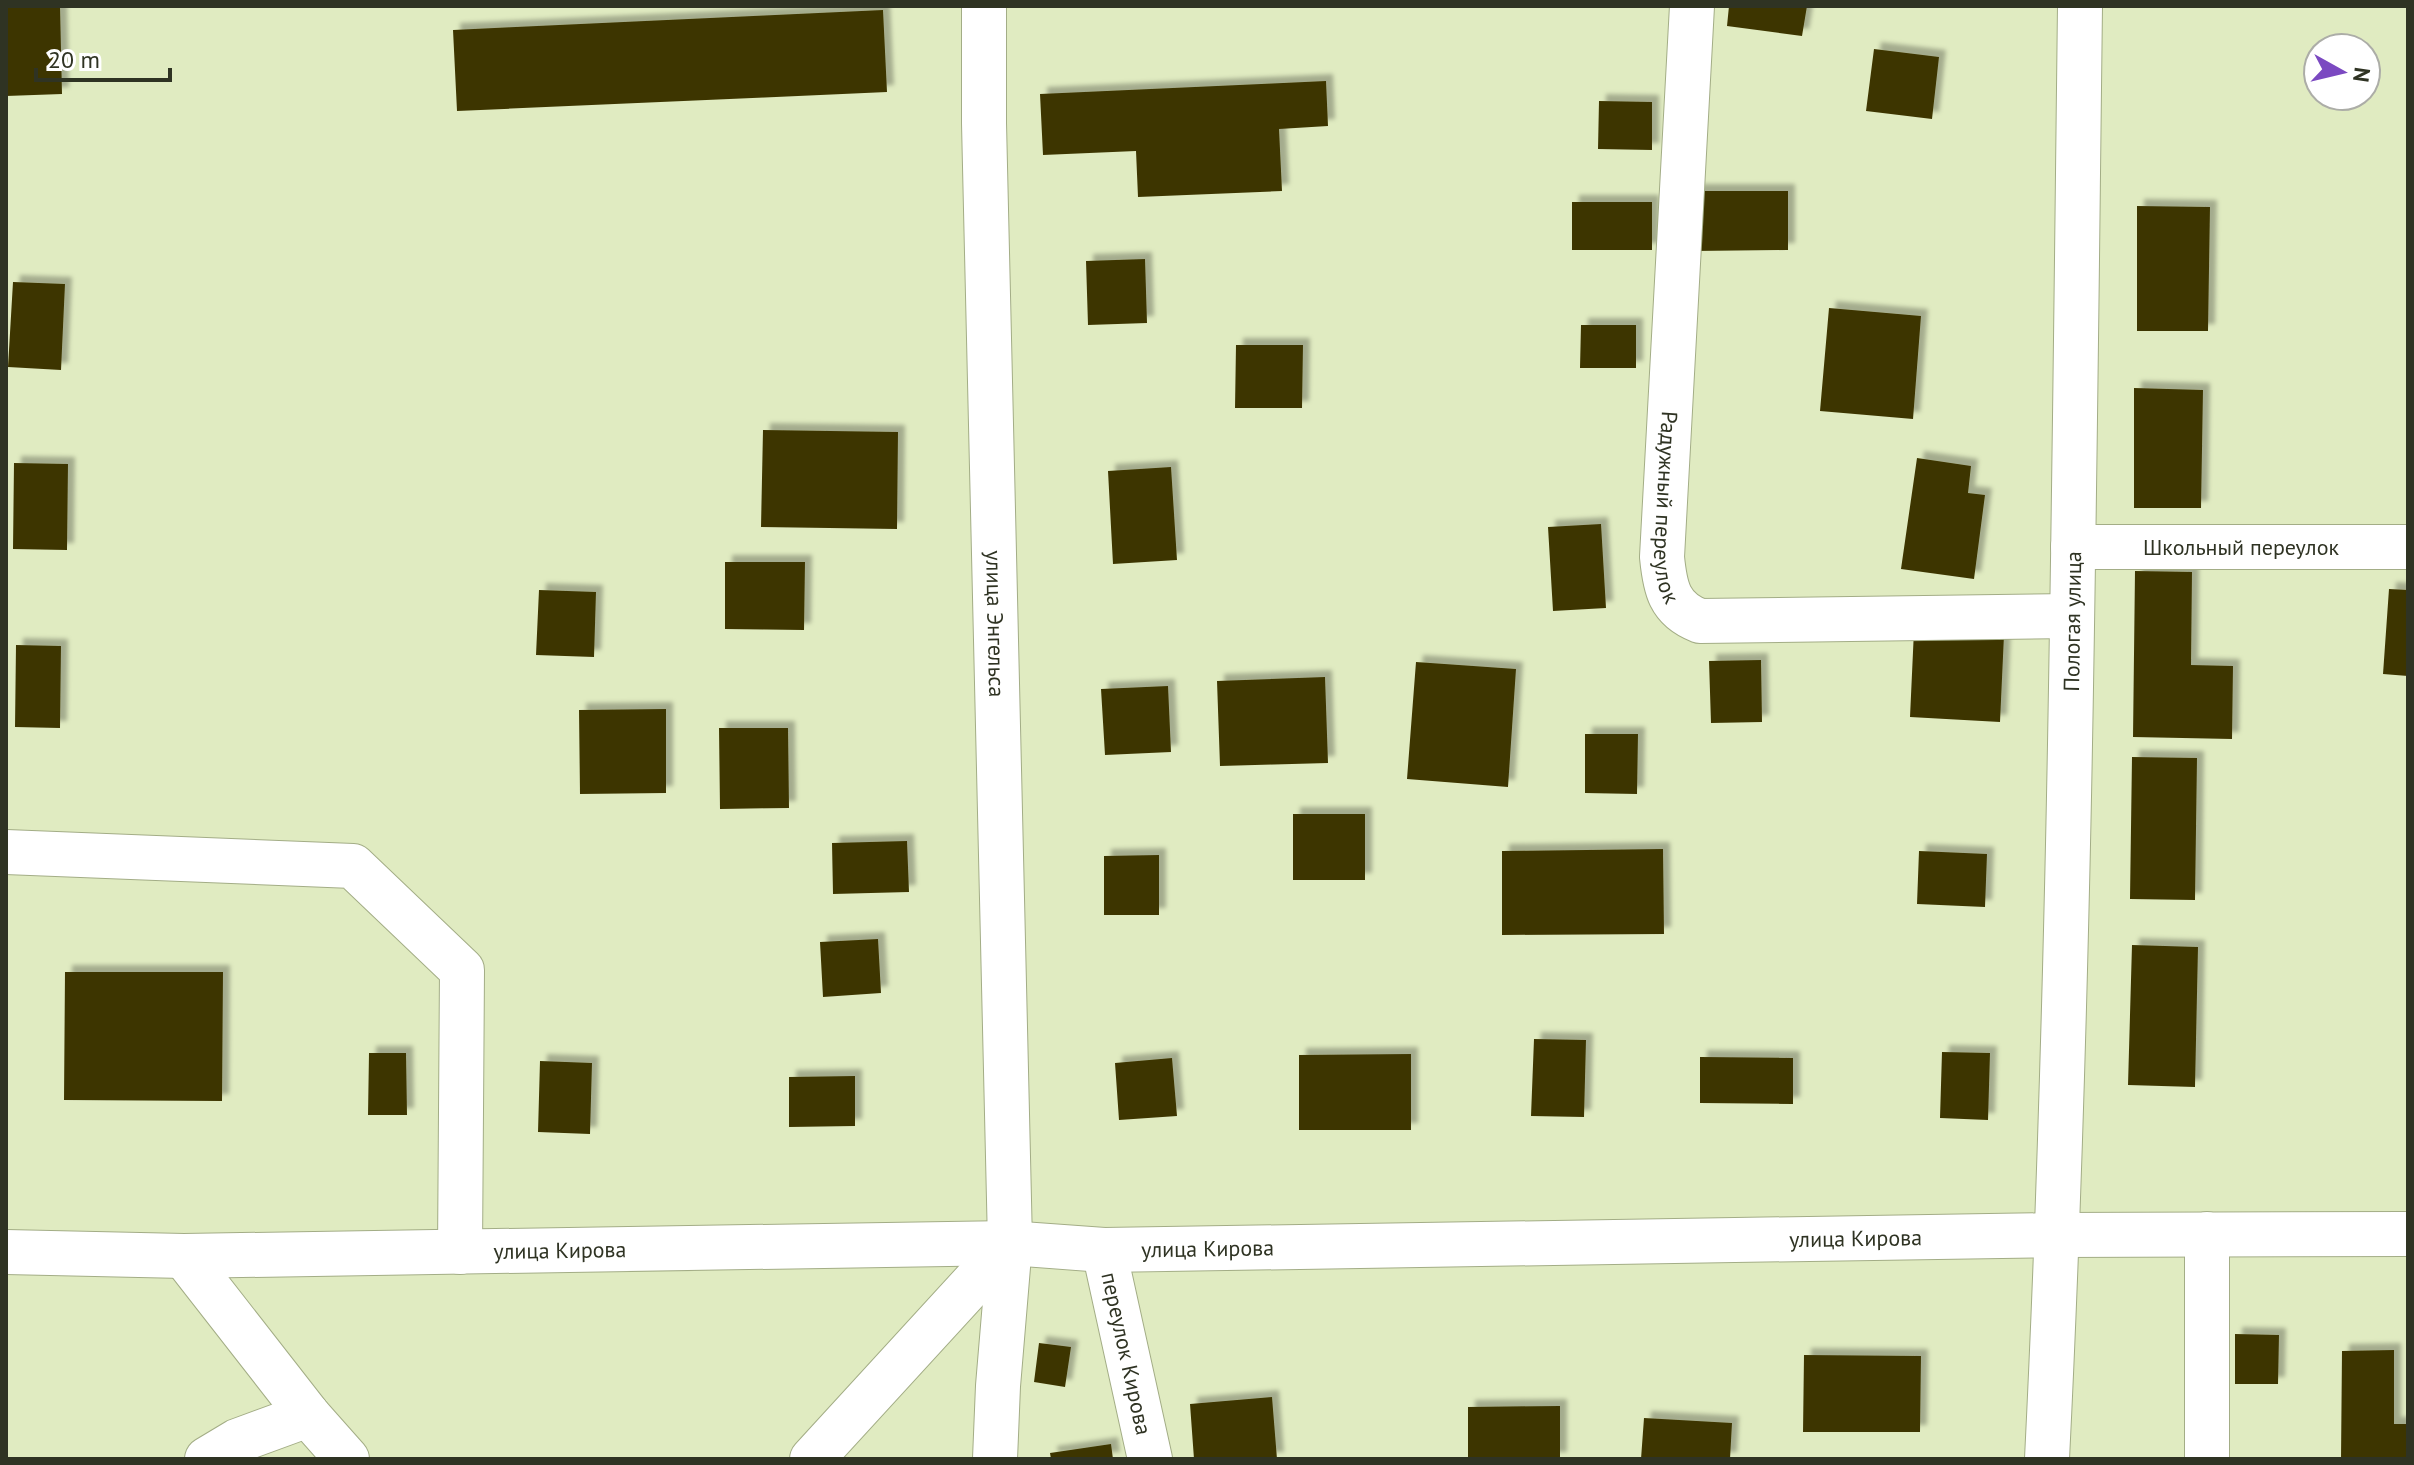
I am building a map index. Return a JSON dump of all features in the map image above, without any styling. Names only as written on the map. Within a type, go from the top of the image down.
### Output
[{"type":"main road","name":"улица Энгельса","points":[[984,6],[984,123],[1010,1243],[995,1459]]},
{"type":"main road","name":"Радужный переулок","points":[[1692,6],[1662,557],[1664,585],[1673,601],[1684,615],[1700,621],[2071,616]]},
{"type":"main road","name":"Пологая улица","points":[[2047,1459],[2058,1235],[2073,547],[2080,6]]},
{"type":"main road","name":"Школьный переулок","points":[[2073,547],[2408,547]]},
{"type":"main road","points":[[6,852],[353,866],[462,970],[460,1252]]},
{"type":"main road","points":[[2207,1234],[2207,1459]]},
{"type":"main road","name":"улица Кирова","points":[[6,1252],[184,1256],[1010,1243],[1104,1250],[2058,1235],[2408,1234]]},
{"type":"main road","points":[[812,1459],[1010,1243]]},
{"type":"main road","name":"переулок Кирова","points":[[1104,1250],[1150,1459]]},
{"type":"main road","points":[[184,1256],[308,1415],[347,1459]]},
{"type":"main road","points":[[207,1459],[237,1441],[308,1415]]},
{"type":"building","points":[[6,6],[60,6],[62,94],[6,96]]},
{"type":"building","points":[[1729,6],[1807,6],[1802,36],[1727,26]]},
{"type":"building","points":[[883,10],[887,92],[457,111],[453,30]]},
{"type":"building","points":[[1874,49],[1939,57],[1932,119],[1866,111]]},
{"type":"building","points":[[1326,81],[1328,126],[1279,129],[1282,191],[1138,197],[1136,151],[1043,155],[1040,94]]},
{"type":"building","points":[[1599,101],[1652,102],[1652,150],[1598,149]]},
{"type":"building","points":[[1693,191],[1788,191],[1788,250],[1693,251]]},
{"type":"building","points":[[1572,202],[1652,202],[1652,250],[1572,250]]},
{"type":"building","points":[[2137,206],[2210,207],[2208,331],[2137,331]]},
{"type":"building","points":[[1145,259],[1147,323],[1088,325],[1086,261]]},
{"type":"building","points":[[13,282],[65,284],[61,370],[8,367]]},
{"type":"building","points":[[1829,308],[1921,316],[1913,419],[1820,411]]},
{"type":"building","points":[[1581,325],[1636,325],[1636,368],[1580,368]]},
{"type":"building","points":[[1236,345],[1303,345],[1302,408],[1235,408]]},
{"type":"building","points":[[2134,388],[2203,390],[2201,508],[2134,508]]},
{"type":"building","points":[[763,430],[898,432],[897,529],[761,527]]},
{"type":"building","points":[[1917,458],[1971,466],[1968,493],[1985,495],[1974,579],[1901,569]]},
{"type":"building","points":[[14,463],[68,464],[67,550],[13,549]]},
{"type":"building","points":[[1171,467],[1177,560],[1113,564],[1108,471]]},
{"type":"building","points":[[1601,524],[1606,608],[1553,611],[1548,527]]},
{"type":"building","points":[[725,562],[805,562],[804,630],[725,629]]},
{"type":"building","points":[[2135,571],[2192,572],[2191,665],[2233,666],[2232,739],[2133,737]]},
{"type":"building","points":[[2389,589],[2408,590],[2408,676],[2383,674]]},
{"type":"building","points":[[539,590],[596,592],[594,657],[536,655]]},
{"type":"building","points":[[1914,630],[2004,635],[2000,722],[1910,717]]},
{"type":"building","points":[[16,645],[61,646],[60,728],[15,727]]},
{"type":"building","points":[[1761,660],[1762,722],[1711,723],[1709,661]]},
{"type":"building","points":[[1416,662],[1516,669],[1508,787],[1407,779]]},
{"type":"building","points":[[1325,677],[1328,763],[1220,766],[1217,681]]},
{"type":"building","points":[[1168,686],[1171,752],[1105,755],[1101,689]]},
{"type":"building","points":[[666,709],[666,793],[580,794],[579,710]]},
{"type":"building","points":[[719,728],[788,728],[789,808],[720,809]]},
{"type":"building","points":[[1585,734],[1638,734],[1637,794],[1585,793]]},
{"type":"building","points":[[2132,757],[2197,758],[2195,900],[2130,899]]},
{"type":"building","points":[[1293,814],[1365,814],[1365,880],[1293,880]]},
{"type":"building","points":[[907,841],[909,892],[833,894],[832,843]]},
{"type":"building","points":[[1663,849],[1664,934],[1502,935],[1502,851]]},
{"type":"building","points":[[1919,851],[1987,854],[1985,907],[1917,904]]},
{"type":"building","points":[[1159,855],[1159,915],[1104,915],[1104,856]]},
{"type":"building","points":[[878,939],[881,993],[823,997],[820,942]]},
{"type":"building","points":[[2132,945],[2198,947],[2195,1087],[2128,1085]]},
{"type":"building","points":[[65,972],[223,972],[222,1101],[64,1100]]},
{"type":"building","points":[[1534,1039],[1586,1040],[1584,1117],[1531,1116]]},
{"type":"building","points":[[1942,1052],[1990,1053],[1988,1120],[1940,1118]]},
{"type":"building","points":[[369,1053],[406,1053],[407,1115],[368,1115]]},
{"type":"building","points":[[1411,1054],[1411,1130],[1299,1130],[1299,1055]]},
{"type":"building","points":[[1700,1057],[1793,1058],[1793,1104],[1700,1103]]},
{"type":"building","points":[[1172,1058],[1177,1116],[1119,1120],[1115,1063]]},
{"type":"building","points":[[540,1061],[592,1063],[590,1134],[538,1132]]},
{"type":"building","points":[[855,1076],[855,1126],[789,1127],[789,1077]]},
{"type":"building","points":[[2235,1334],[2279,1335],[2278,1384],[2235,1384]]},
{"type":"building","points":[[1039,1343],[1071,1347],[1065,1387],[1034,1382]]},
{"type":"building","points":[[2394,1350],[2394,1424],[2408,1424],[2408,1459],[2341,1459],[2342,1351]]},
{"type":"building","points":[[1804,1355],[1921,1356],[1920,1432],[1803,1432]]},
{"type":"building","points":[[1272,1397],[1277,1459],[1194,1459],[1190,1404]]},
{"type":"building","points":[[1560,1406],[1560,1459],[1468,1459],[1468,1407]]},
{"type":"building","points":[[1644,1418],[1732,1423],[1730,1459],[1641,1459]]},
{"type":"building","points":[[1111,1444],[1113,1459],[1051,1459],[1050,1453]]}]
